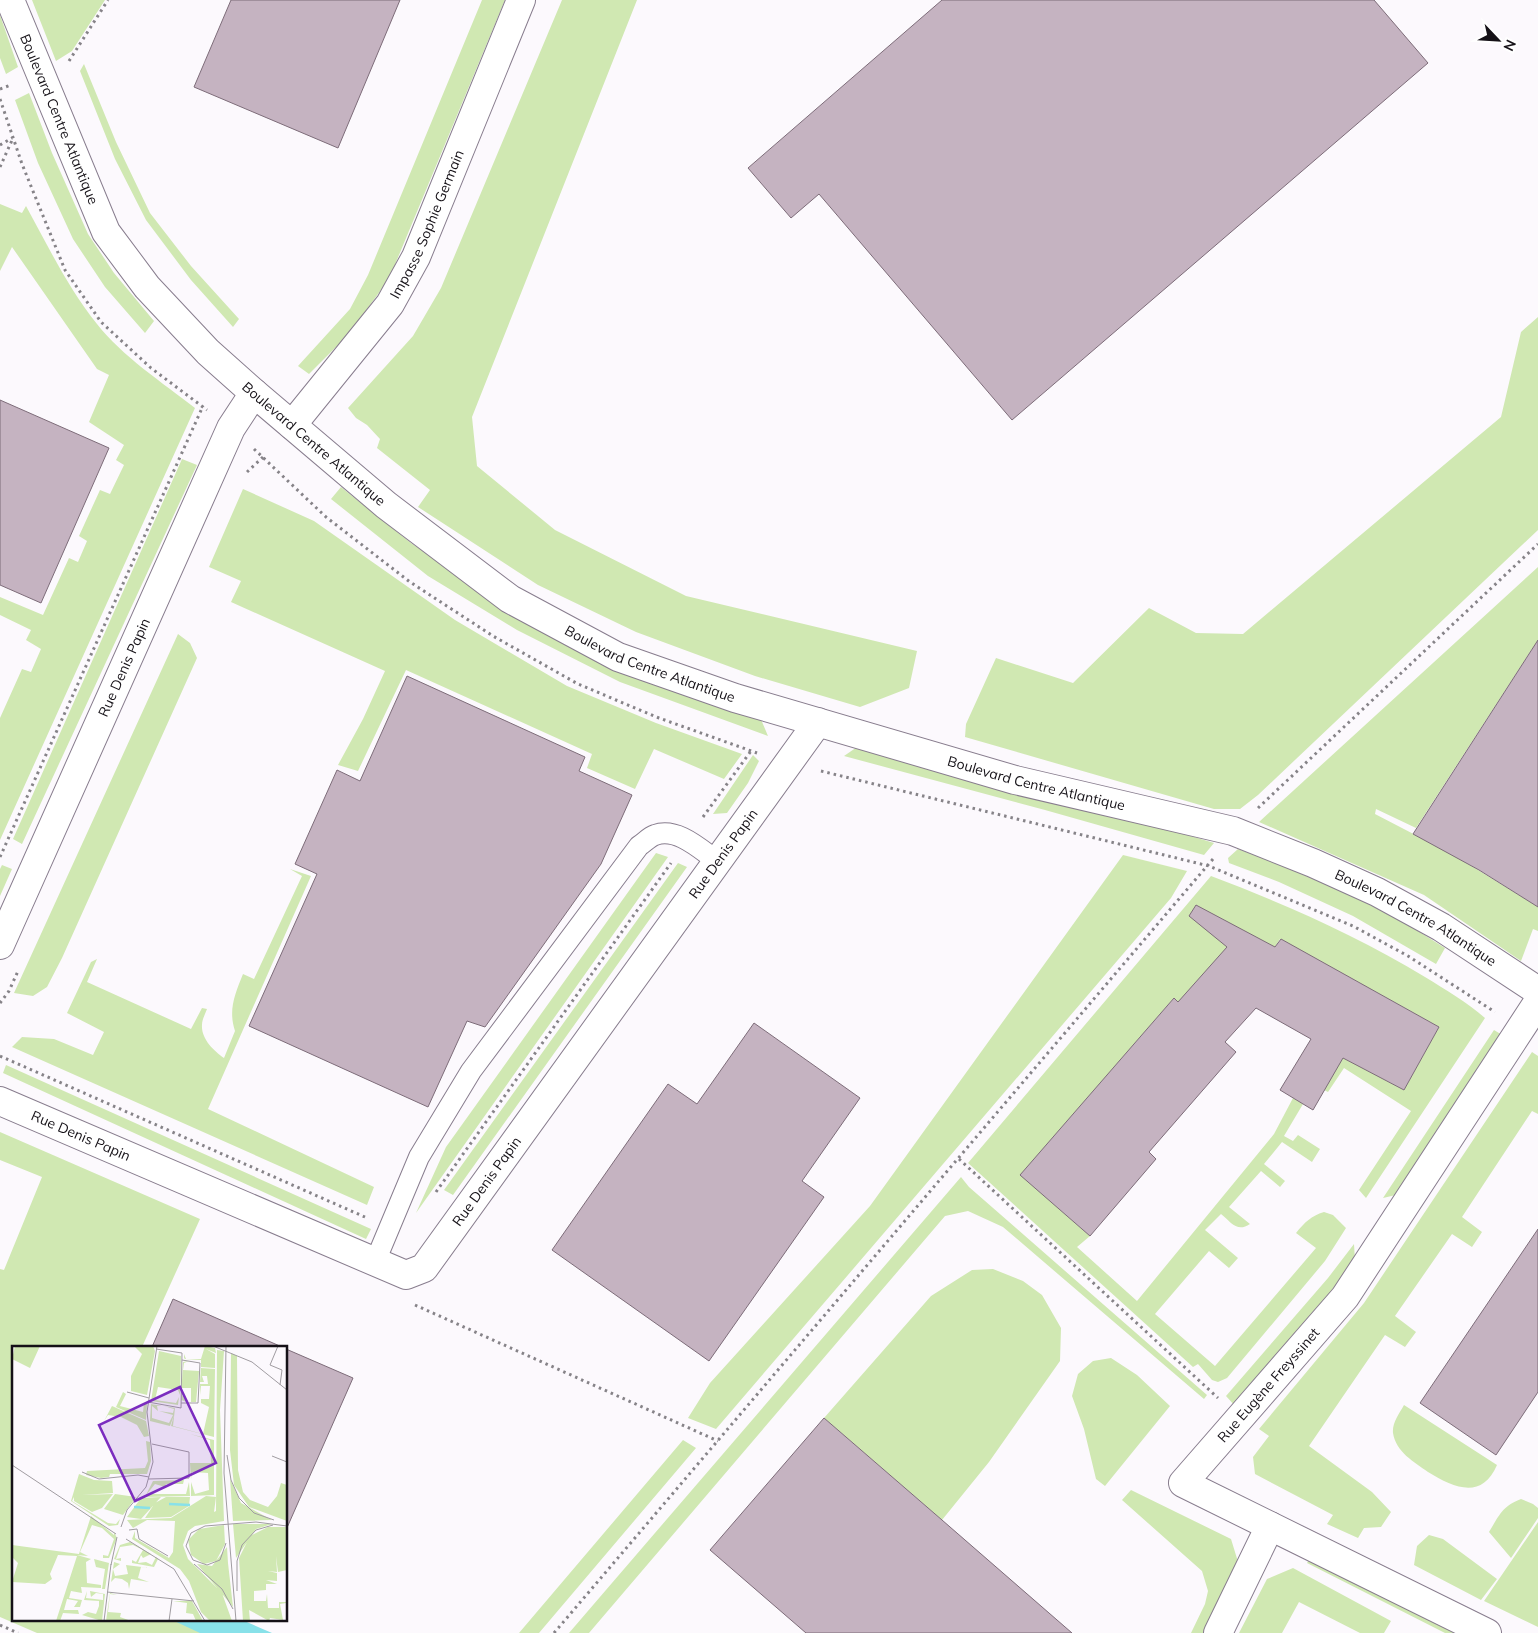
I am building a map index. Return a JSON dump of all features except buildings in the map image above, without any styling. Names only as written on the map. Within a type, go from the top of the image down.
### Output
[{"type":"street","name":"Boulevard Centre Atlantique","points":[[10,0],[106,232],[147,287],[186,330],[254,394],[386,505],[510,599],[618,657],[735,698],[1015,780],[1233,831],[1313,862],[1377,892],[1440,927],[1538,990]]},
{"type":"street","name":"Impasse Sophie Germain","points":[[292,425],[390,304],[416,257],[522,0]]},
{"type":"street","name":"Rue Denis Papin","points":[[0,945],[231,428],[254,394]]},
{"type":"street","name":"Rue Denis Papin","points":[[0,1101],[406,1275],[424,1268],[818,722]]},
{"type":"street","name":"Rue Eugène Freyssinet","points":[[1487,1633],[1183,1483],[1345,1297],[1538,1002]]},
{"type":"street","points":[[1218,1633],[1270,1526]]},
{"type":"lane","points":[[375,1262],[419,1157],[471,1071],[639,846],[654,835],[671,833],[687,840],[717,861]]},
{"type":"path","points":[[0,145],[13,138],[0,167]]},
{"type":"path","points":[[0,857],[203,406]]},
{"type":"path","points":[[554,1633],[1208,866],[1233,831],[1538,544]]},
{"type":"path","points":[[432,1198],[751,751]]},
{"type":"path","points":[[0,1056],[389,1228]]},
{"type":"path","points":[[959,1159],[1221,1400],[1215,1406]]},
{"type":"path","points":[[0,1625],[18,1633]]},
{"type":"green space","points":[[32,0],[105,0],[72,51],[56,61]]},
{"type":"green space","points":[[482,0],[505,0],[389,279],[348,335],[309,374],[298,366],[350,309],[368,275]]},
{"type":"green space","points":[[562,0],[637,0],[472,417],[477,466],[555,530],[686,596],[917,651],[909,688],[860,707],[755,676],[636,632],[538,585],[418,507],[430,490],[377,448],[380,439],[367,425],[356,418],[348,408],[413,336],[441,288]]},
{"type":"green space","points":[[0,15],[18,67],[6,74],[0,58]]},
{"type":"green space","points":[[84,64],[116,142],[150,213],[191,266],[239,319],[233,327],[191,280],[146,220],[115,159],[80,71]]},
{"type":"green space","points":[[29,93],[52,153],[88,234],[114,273],[154,321],[145,333],[105,287],[73,239],[38,163],[15,100]]},
{"type":"green space","points":[[0,204],[22,213],[26,206],[68,281],[107,336],[131,358],[195,408],[0,840],[0,718],[22,669],[31,672],[41,649],[26,640],[31,630],[0,615],[0,597],[43,615],[69,558],[78,562],[87,541],[79,536],[100,490],[110,494],[124,465],[116,460],[124,445],[89,422],[109,375],[97,369],[12,247],[0,271]]},
{"type":"green space","points":[[1538,317],[1538,530],[1258,795],[1240,809],[1214,809],[965,737],[966,724],[996,658],[1073,683],[1149,608],[1196,633],[1243,634],[1501,417],[1521,332]]},
{"type":"green space","points":[[182,459],[197,465],[22,844],[13,839]]},
{"type":"green space","points":[[341,487],[411,543],[531,624],[760,717],[768,736],[620,682],[517,630],[428,576],[331,499]]},
{"type":"green space","points":[[243,489],[314,521],[455,620],[567,686],[656,723],[742,754],[724,779],[654,749],[635,789],[587,768],[592,754],[406,670],[358,771],[338,765],[363,719],[385,671],[231,602],[241,581],[209,567]]},
{"type":"green space","points":[[1538,567],[1538,652],[1532,649],[1416,828],[1376,809],[1375,814],[1452,854],[1535,905],[1538,900],[1538,931],[1533,929],[1521,961],[1424,895],[1259,822]]},
{"type":"green space","points":[[178,634],[190,643],[197,658],[62,958],[47,987],[33,996],[14,993]]},
{"type":"green space","points":[[860,745],[1056,795],[1214,843],[1204,855],[844,756]]},
{"type":"green space","points":[[753,755],[759,761],[748,783],[727,813],[713,814]]},
{"type":"green space","points":[[1238,849],[1327,882],[1402,921],[1445,948],[1436,964],[1353,916],[1279,882],[1229,863],[1228,858]]},
{"type":"green space","points":[[656,853],[668,857],[416,1213],[446,1147]]},
{"type":"green space","points":[[1123,855],[1187,871],[1171,898],[716,1429],[688,1418],[710,1383],[870,1206]]},
{"type":"green space","points":[[678,863],[687,867],[453,1195],[444,1190]]},
{"type":"green space","points":[[2,865],[12,869],[0,896],[0,869]]},
{"type":"green space","points":[[290,869],[311,876],[208,1109],[374,1187],[367,1205],[12,1047],[22,1037],[54,1039],[93,1055],[104,1032],[67,1013],[91,962],[97,959],[87,982],[191,1029],[202,1008],[207,1009],[202,1023],[202,1030],[212,1048],[224,1058],[235,1031],[232,1009],[243,974],[254,979],[302,876]]},
{"type":"green space","points":[[1211,876],[1294,909],[1347,934],[1400,962],[1448,991],[1485,1018],[1366,1198],[1359,1190],[1411,1111],[1344,1068],[1328,1092],[1324,1090],[1331,1051],[1404,1090],[1439,1027],[1280,939],[1275,947],[1178,1002],[1174,998],[1021,1175],[1090,1236],[1077,1247],[1137,1301],[1274,1134],[1293,1098],[1303,1104],[1284,1136],[1293,1141],[1298,1135],[1320,1149],[1312,1162],[1282,1142],[1264,1164],[1285,1181],[1280,1187],[1261,1171],[1229,1207],[1250,1224],[1238,1227],[1221,1214],[1205,1230],[1238,1258],[1229,1268],[1209,1251],[1155,1314],[1215,1366],[1316,1248],[1296,1233],[1302,1226],[1324,1212],[1333,1215],[1346,1228],[1325,1261],[1227,1378],[1218,1382],[1212,1380],[1198,1364],[1193,1367],[968,1163]]},
{"type":"green space","points":[[1494,1030],[1504,1036],[1400,1194],[1383,1198]]},
{"type":"green space","points":[[1532,1052],[1538,1056],[1538,1114],[1532,1111],[1462,1217],[1482,1232],[1472,1247],[1452,1234],[1395,1316],[1416,1332],[1405,1347],[1385,1335],[1309,1446],[1372,1492],[1391,1512],[1381,1527],[1364,1528],[1358,1538],[1327,1524],[1333,1515],[1255,1474],[1253,1457],[1269,1436],[1259,1429],[1364,1303]]},
{"type":"green space","points":[[6,1065],[371,1229],[366,1239],[3,1073]]},
{"type":"green space","points":[[0,1132],[200,1219],[142,1346],[12,1346],[12,1620],[194,1620],[222,1633],[37,1633],[0,1617],[0,1269],[4,1270],[42,1177],[0,1160]]},
{"type":"green space","points":[[961,1177],[969,1187],[1207,1395],[1204,1399],[1003,1227],[968,1211],[945,1216],[589,1633],[569,1633]]},
{"type":"green space","points":[[1354,1244],[1355,1260],[1336,1288],[1235,1406],[1226,1396],[1328,1278]]},
{"type":"green space","points":[[993,1269],[1023,1281],[1042,1295],[1061,1328],[1060,1361],[989,1462],[942,1520],[824,1418],[931,1296],[972,1270]]},
{"type":"green space","points":[[1111,1358],[1137,1375],[1170,1406],[1105,1486],[1096,1479],[1084,1429],[1072,1396],[1078,1374],[1093,1361]]},
{"type":"green space","points":[[1404,1405],[1497,1465],[1491,1476],[1484,1483],[1475,1487],[1457,1486],[1438,1478],[1412,1460],[1398,1446],[1393,1433],[1395,1422]]},
{"type":"green space","points":[[683,1440],[696,1448],[539,1633],[519,1633]]},
{"type":"green space","points":[[1131,1490],[1231,1539],[1239,1565],[1205,1633],[1191,1633],[1205,1604],[1208,1591],[1202,1571],[1122,1500]]},
{"type":"green space","points":[[1521,1499],[1538,1508],[1538,1518],[1511,1558],[1489,1532],[1505,1508]]},
{"type":"green space","points":[[1538,1522],[1538,1627],[1484,1601]]},
{"type":"green space","points":[[1429,1535],[1443,1539],[1497,1579],[1481,1600],[1414,1565],[1417,1546]]},
{"type":"green space","points":[[1314,1552],[1476,1633],[1445,1633],[1307,1563]]},
{"type":"green space","points":[[1293,1568],[1391,1621],[1384,1633],[1360,1633],[1299,1602],[1282,1633],[1239,1633],[1267,1579]]},
{"type":"water","points":[[172,1620],[242,1620],[272,1633],[200,1633]]}]
